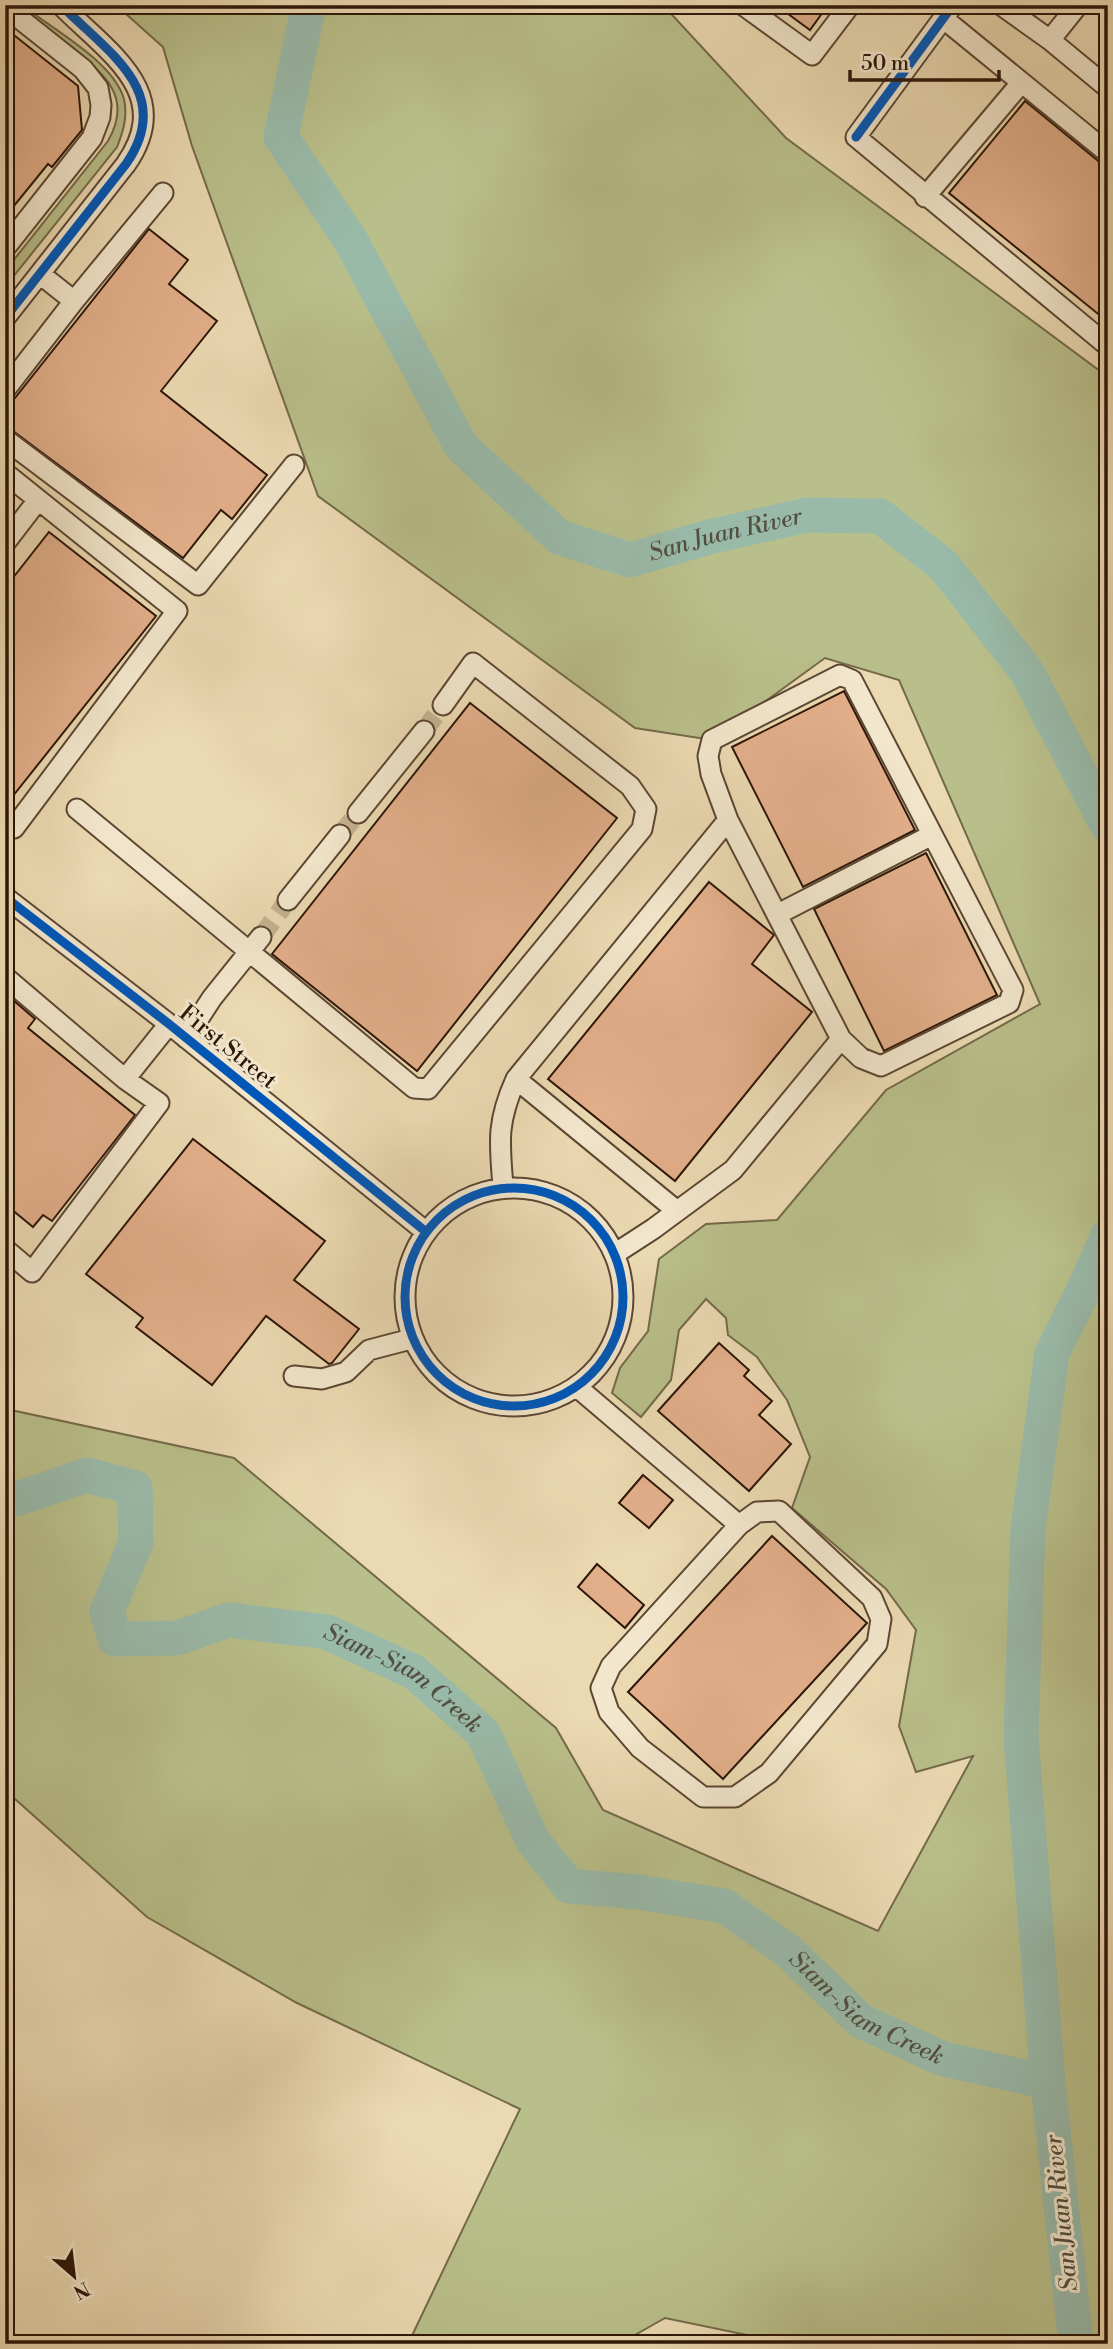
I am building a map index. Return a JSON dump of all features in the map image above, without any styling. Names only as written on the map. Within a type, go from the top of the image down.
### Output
[{"type":"street","points":[[5,318],[131,157],[144,127],[142,104],[126,67],[61,5]]},
{"type":"street","points":[[743,5],[812,55],[850,5]]},
{"type":"street","points":[[1001,5],[1050,40],[1108,88]]},
{"type":"street","points":[[1050,40],[1078,5]]},
{"type":"street","points":[[5,7],[83,69],[97,88],[102,106],[92,138],[5,248]]},
{"type":"street","points":[[1108,153],[1021,83],[948,12],[856,137],[925,197],[1108,346]]},
{"type":"street","points":[[925,197],[1021,83]]},
{"type":"street","points":[[5,390],[163,192]]},
{"type":"street","points":[[40,274],[74,301]]},
{"type":"street","points":[[5,439],[198,586],[294,466]]},
{"type":"street","points":[[5,473],[177,611],[14,828],[5,820]]},
{"type":"street","points":[[5,543],[38,500]]},
{"type":"street","points":[[77,809],[414,1088],[428,1089],[642,829],[646,808],[630,786],[473,663],[443,705]]},
{"type":"street","points":[[840,675],[852,680],[932,835],[1013,990],[1009,1003],[881,1066],[861,1058],[842,1039],[728,820],[711,774],[708,756],[712,740],[840,675]]},
{"type":"street","points":[[358,813],[424,731]]},
{"type":"street","points":[[503,1186],[499,1140],[504,1106],[516,1079],[728,820]]},
{"type":"street","points":[[288,900],[340,835]]},
{"type":"street","points":[[778,914],[932,835]]},
{"type":"street","name":"First Street","points":[[5,897],[169,1024],[425,1231]]},
{"type":"street","points":[[186,1038],[212,999],[261,937]]},
{"type":"street","points":[[5,977],[125,1079],[159,1103],[32,1272],[5,1249]]},
{"type":"street","points":[[125,1079],[169,1024]]},
{"type":"street","points":[[616,1253],[733,1170],[842,1039]]},
{"type":"street","points":[[516,1079],[677,1211]]},
{"type":"street","points":[[503,1186],[550,1191],[589,1215],[616,1253],[625,1302],[611,1350],[577,1387],[541,1404],[502,1407],[464,1396],[432,1372],[411,1339],[403,1283],[425,1231],[459,1200],[503,1186]]},
{"type":"street","points":[[294,1376],[323,1379],[346,1371],[369,1350],[411,1339]]},
{"type":"street","points":[[577,1387],[739,1525]]},
{"type":"street","points":[[779,1511],[872,1598],[881,1619],[877,1644],[769,1773],[735,1797],[703,1797],[640,1748],[609,1712],[601,1688],[611,1666],[739,1525],[757,1512],[779,1511]]},
{"type":"green space","points":[[17,5],[22,5],[80,47],[108,72],[124,99],[125,118],[117,147],[5,287],[5,271],[108,141],[118,111],[116,98],[103,76]]},
{"type":"green space","points":[[116,5],[663,5],[786,138],[1108,377],[1108,2344],[791,2344],[665,2318],[619,2344],[408,2344],[520,2109],[297,2003],[147,1917],[5,1790],[5,1402],[11,1410],[234,1458],[556,1728],[603,1810],[878,1931],[973,1756],[916,1772],[899,1726],[916,1630],[886,1589],[792,1508],[810,1457],[787,1400],[757,1357],[728,1335],[726,1318],[706,1299],[679,1330],[671,1380],[641,1417],[612,1393],[620,1368],[648,1331],[659,1259],[706,1224],[777,1220],[886,1090],[1040,1004],[899,680],[825,658],[712,740],[635,728],[318,496],[192,146],[163,47]]},
{"type":"building","points":[[776,5],[828,5],[810,30]]},
{"type":"building","points":[[5,28],[78,86],[82,130],[52,167],[48,164],[5,217]]},
{"type":"building","points":[[1025,101],[1108,169],[1108,322],[949,193]]},
{"type":"building","points":[[149,229],[188,260],[169,284],[217,321],[161,391],[267,475],[232,519],[221,510],[183,558],[5,425],[5,402],[15,398]]},
{"type":"building","points":[[49,532],[156,616],[5,806],[5,588]]},
{"type":"building","points":[[844,691],[915,830],[803,887],[732,747]]},
{"type":"building","points":[[470,703],[617,818],[417,1071],[272,954]]},
{"type":"building","points":[[926,853],[997,995],[884,1051],[814,909]]},
{"type":"building","points":[[709,882],[774,935],[752,964],[812,1012],[675,1181],[548,1079]]},
{"type":"building","points":[[5,993],[35,1019],[28,1028],[135,1115],[52,1221],[43,1215],[33,1227],[5,1204]]},
{"type":"building","points":[[193,1139],[325,1241],[294,1280],[359,1329],[332,1363],[329,1364],[266,1316],[212,1385],[136,1327],[143,1318],[86,1274]]},
{"type":"building","points":[[719,1343],[749,1370],[744,1376],[772,1401],[759,1415],[791,1444],[749,1491],[658,1411]]},
{"type":"building","points":[[643,1475],[673,1500],[649,1528],[619,1503]]},
{"type":"building","points":[[772,1536],[867,1623],[723,1779],[628,1692]]},
{"type":"building","points":[[597,1564],[644,1605],[625,1628],[578,1587]]},
{"type":"waterway","name":"San Juan River","points":[[309,5],[281,137],[351,241],[461,446],[559,537],[630,560],[709,537],[807,515],[880,516],[944,566],[1027,672],[1108,827]]},
{"type":"waterway","points":[[1076,2344],[1048,2082],[1021,1737],[1028,1529],[1052,1354],[1108,1235]]},
{"type":"waterway","name":"Siam-Siam Creek","points":[[5,1494],[17,1499],[87,1475],[135,1488],[136,1542],[107,1612],[115,1639],[177,1638],[229,1620],[327,1632],[414,1672],[483,1733],[533,1841],[569,1886],[638,1892],[724,1906],[787,1950],[861,2021],[943,2059],[1048,2082]]},
{"type":"tunnel","points":[[424,731],[443,705]]},
{"type":"tunnel","points":[[340,835],[358,813]]},
{"type":"tunnel","points":[[261,937],[288,900]]},
{"type":"cycle path","points":[[5,318],[126,164],[139,138],[143,115],[140,94],[130,75],[61,5]]},
{"type":"cycle path","points":[[856,137],[953,5]]},
{"type":"cycle path","points":[[5,897],[169,1024],[425,1231]]},
{"type":"cycle path","points":[[525,1188],[546,1192],[566,1201],[583,1212],[599,1228],[619,1265],[623,1297],[615,1339],[605,1358],[583,1382],[546,1402],[503,1406],[482,1402],[462,1393],[445,1382],[429,1366],[409,1329],[405,1286],[409,1265],[418,1245],[429,1228],[445,1212],[482,1192],[525,1188]]}]
